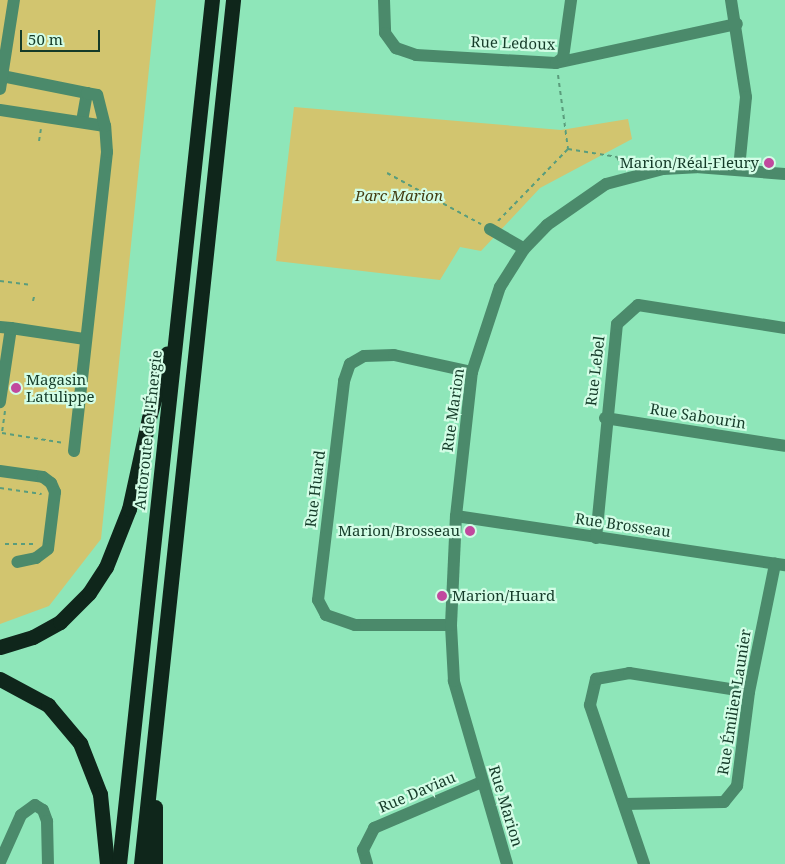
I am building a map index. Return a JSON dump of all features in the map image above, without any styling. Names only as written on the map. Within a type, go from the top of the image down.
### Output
[{"type":"highway","name":"Autoroute de l'Énergie","points":[[119,864],[212,0]]},
{"type":"highway","points":[[141,864],[232,0]]},
{"type":"highway","points":[[0,647],[34,637],[60,622],[89,593],[110,560],[129,509],[149,418],[179,310]]},
{"type":"highway","points":[[0,679],[48,705],[80,743],[100,794],[107,864]]},
{"type":"highway","points":[[155,864],[156,718]]},
{"type":"street","points":[[14,0],[1,82],[97,95],[106,126],[107,152],[70,447]]},
{"type":"street","name":"Rue Ledoux","points":[[384,0],[385,33],[396,48],[416,55],[556,62],[737,24]]},
{"type":"street","points":[[556,62],[563,58],[571,0]]},
{"type":"street","points":[[731,0],[737,24],[746,98],[739,168]]},
{"type":"street","points":[[82,122],[87,93]]},
{"type":"street","points":[[0,110],[106,126]]},
{"type":"street","name":"Rue Marion","points":[[507,864],[454,681],[451,625],[456,516],[472,372],[500,287],[524,249],[547,225],[583,197],[627,176],[663,169],[739,168],[785,174]]},
{"type":"street","points":[[490,229],[524,249]]},
{"type":"street","name":"Rue Lebel","points":[[596,538],[605,418],[617,324],[638,305],[785,328]]},
{"type":"street","points":[[3,402],[6,328],[85,339]]},
{"type":"street","name":"Rue Huard","points":[[451,625],[355,625],[326,615],[318,600],[344,381],[350,364],[364,356],[394,356],[472,372]]},
{"type":"street","name":"Rue Sabourin","points":[[605,418],[785,446]]},
{"type":"street","points":[[0,471],[43,478],[51,483],[55,492],[48,549],[36,558],[17,562]]},
{"type":"street","name":"Rue Brosseau","points":[[456,516],[780,565]]},
{"type":"street","name":"Rue Émilien Launier","points":[[624,804],[724,802],[737,786],[749,692],[780,565]]},
{"type":"street","points":[[644,864],[590,705],[596,679],[628,674],[749,692]]},
{"type":"street","name":"Rue Daviau","points":[[367,864],[363,850],[374,828],[482,782]]},
{"type":"street","points":[[0,862],[21,815],[35,805],[41,808],[46,818],[48,864]]},
{"type":"path","points":[[556,62],[568,149]]},
{"type":"path","points":[[40,141],[41,132]]},
{"type":"path","points":[[568,149],[617,157],[627,176]]},
{"type":"path","points":[[387,172],[490,229],[568,149]]},
{"type":"path","points":[[0,281],[32,285]]},
{"type":"path","points":[[33,301],[34,293]]},
{"type":"path","points":[[3,402],[4,419],[1,434],[70,447]]},
{"type":"path","points":[[0,418],[4,419]]},
{"type":"path","points":[[0,488],[46,495]]},
{"type":"path","points":[[5,544],[39,544]]},
{"type":"green space","points":[[0,0],[156,0],[101,539],[49,606],[0,624]]},
{"type":"green space","name":"Parc Marion","points":[[294,107],[561,130],[628,119],[632,139],[540,188],[481,251],[460,247],[440,280],[276,261]]},
{"type":"place","name":"Marion/Réal-Fleury","points":[[769,163]]},
{"type":"place","name":"Magasin Latulippe","points":[[16,388]]},
{"type":"place","name":"Marion/Brosseau","points":[[470,531]]},
{"type":"place","name":"Marion/Huard","points":[[442,596]]}]
